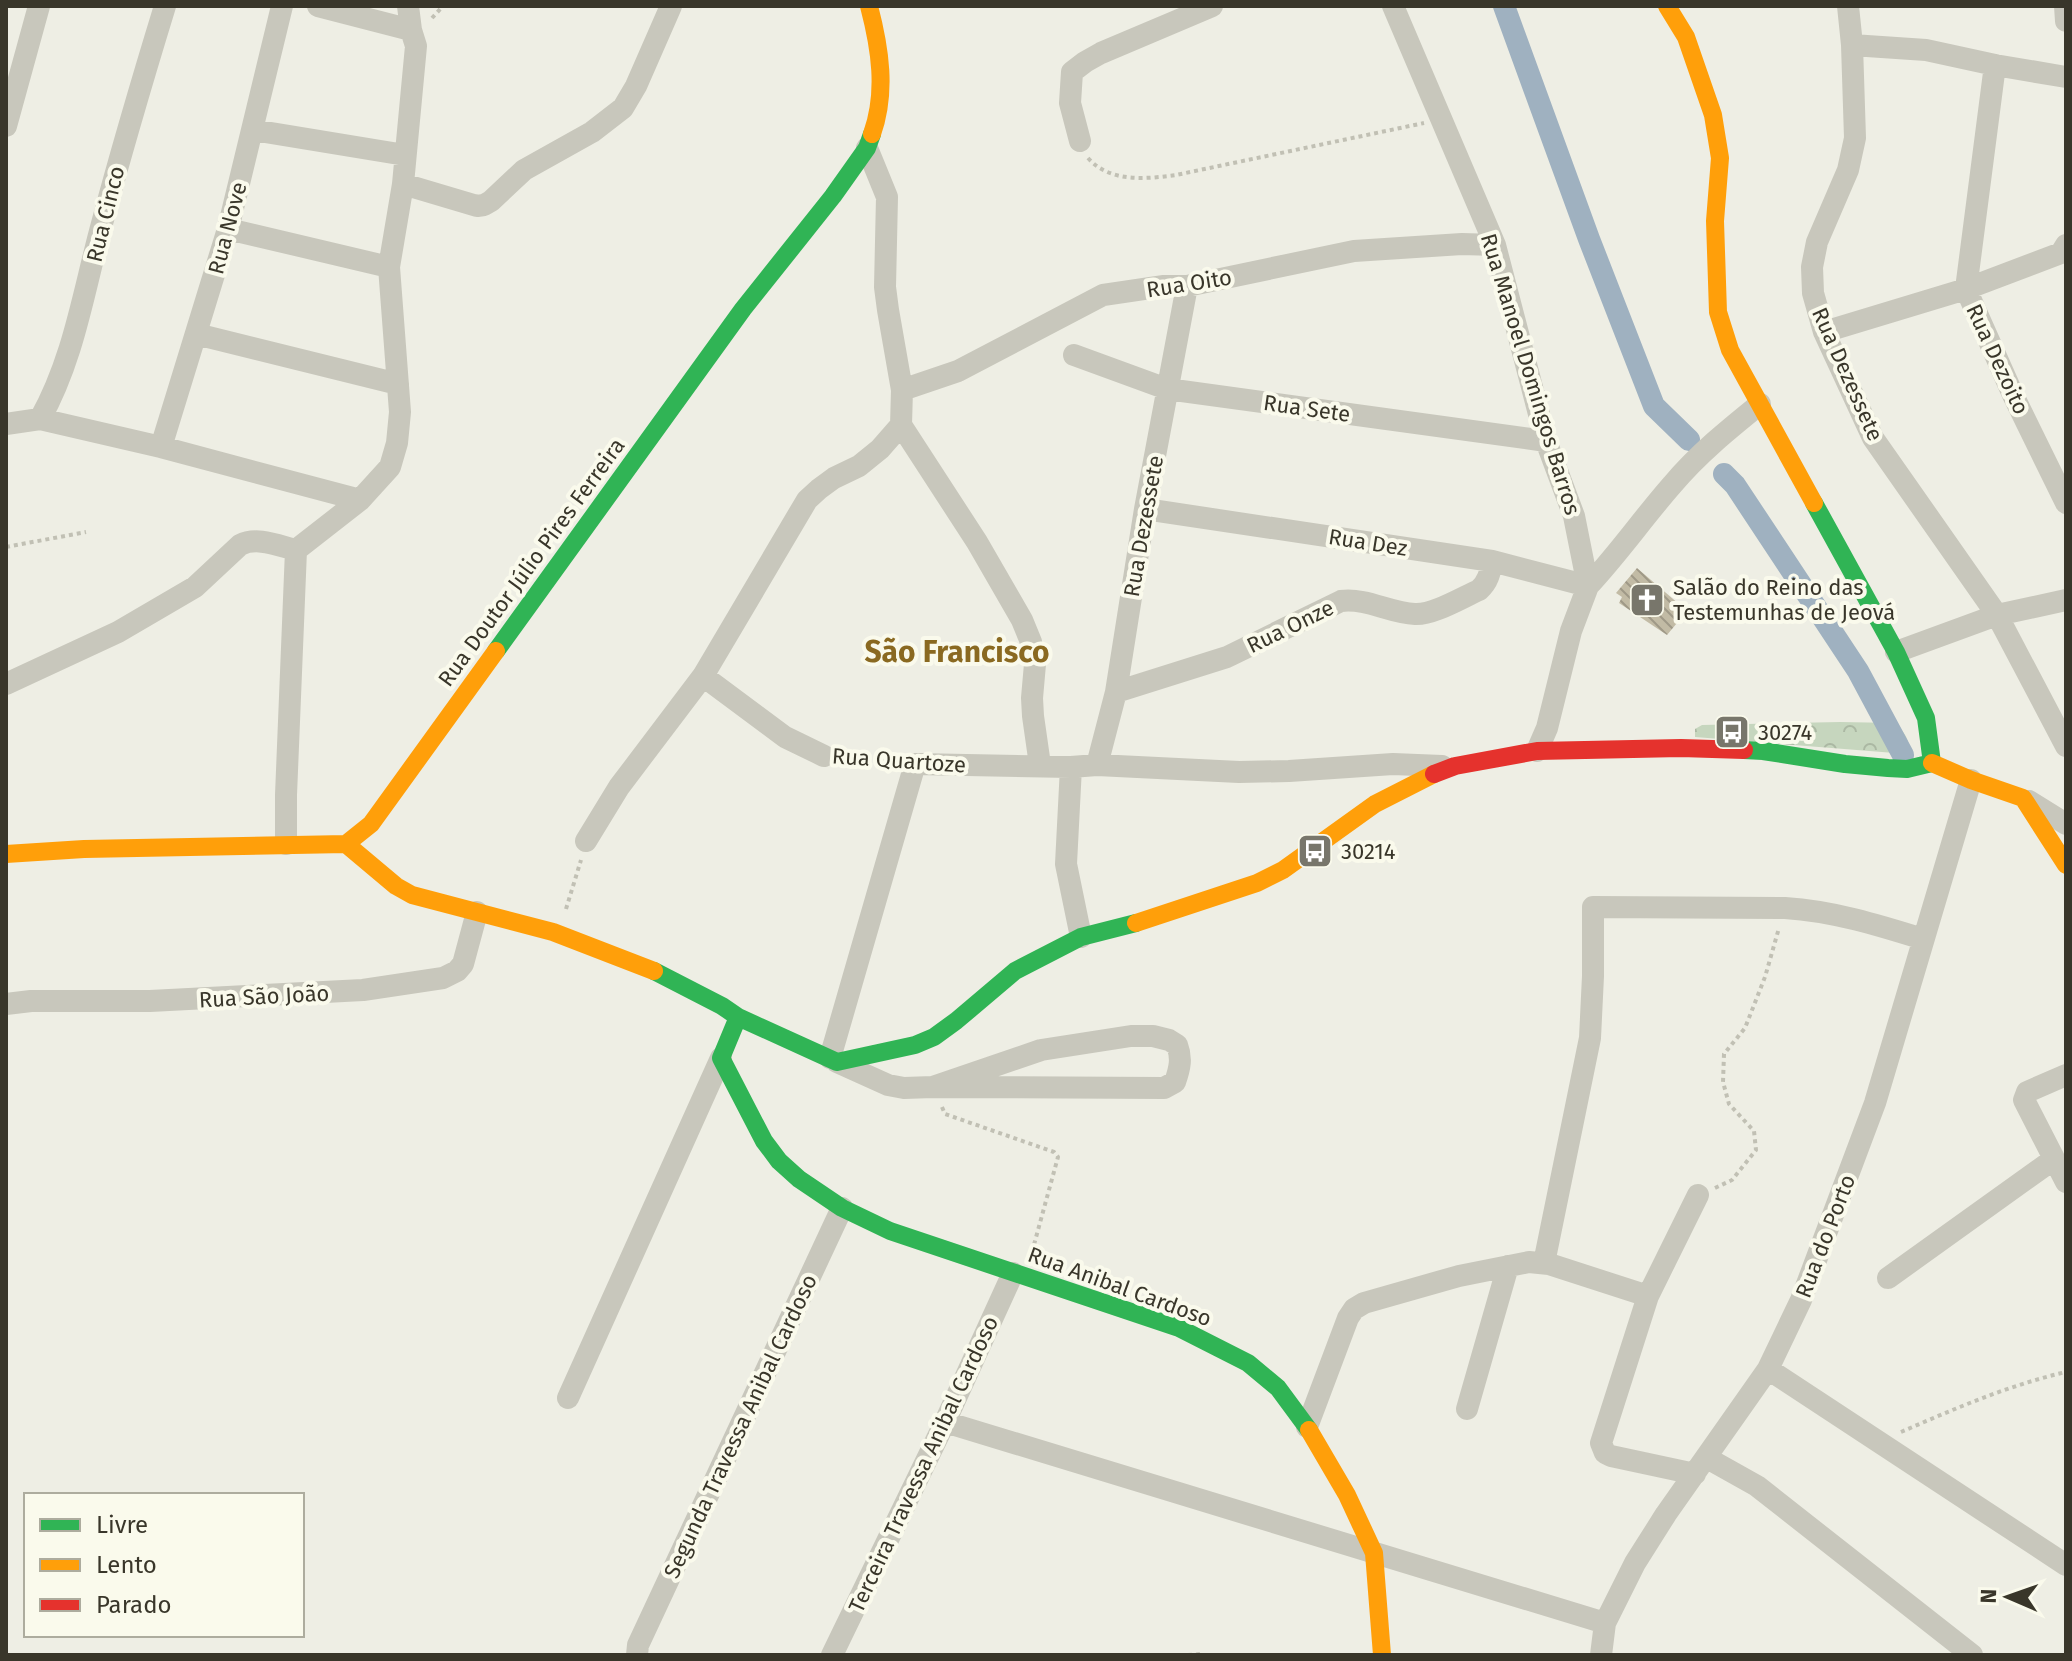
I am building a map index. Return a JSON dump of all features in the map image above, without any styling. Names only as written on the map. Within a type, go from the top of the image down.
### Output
[{"type":"street","points":[[6,126],[39,6]]},
{"type":"street","name":"Rua Cinco","points":[[40,419],[69,353],[131,116],[165,6]]},
{"type":"street","name":"Rua Nove","points":[[161,447],[228,229],[282,6]]},
{"type":"street","points":[[318,6],[411,30]]},
{"type":"street","points":[[286,844],[296,550],[360,500],[390,467],[397,443],[400,412],[389,267],[403,184],[416,46],[408,6]]},
{"type":"street","points":[[403,184],[477,206],[491,201],[524,170],[592,132],[623,108],[671,6]]},
{"type":"street","name":"Rua Doutor Júlio Pires Ferreira","points":[[346,844],[371,824],[743,309],[867,148],[878,117],[881,80],[878,39],[869,6]]},
{"type":"street","points":[[1080,141],[1070,103],[1072,72],[1101,53],[1212,6]]},
{"type":"street","name":"Rua Manoel Domingos Barros","points":[[1393,6],[1495,245],[1546,441],[1574,516],[1588,586]]},
{"type":"street","points":[[1667,6],[1686,37],[1716,129],[1720,158],[1715,249],[1718,312],[1730,350],[1896,652],[1926,718],[1932,763]]},
{"type":"street","name":"Rua Dezessete","points":[[1848,6],[1855,138],[1848,170],[1817,242],[1812,267],[1813,293],[1824,332],[1873,438],[1997,615],[2066,746]]},
{"type":"street","points":[[2065,6],[2066,21]]},
{"type":"street","points":[[1852,45],[1926,50],[2066,77]]},
{"type":"street","name":"Rua Dezoito","points":[[1995,65],[1966,289],[2066,503]]},
{"type":"street","points":[[253,130],[405,155]]},
{"type":"street","points":[[867,148],[886,192],[885,287],[902,390],[901,425],[977,542],[1031,642],[1035,664],[1033,716],[1040,765]]},
{"type":"street","points":[[228,229],[389,267]]},
{"type":"street","name":"Rua Oito","points":[[902,390],[958,371],[1103,295],[1164,286],[1187,286],[1354,251],[1462,244],[1495,245]]},
{"type":"street","points":[[1824,332],[1966,289],[2064,249]]},
{"type":"street","name":"Rua Dezessete","points":[[1097,765],[1116,692],[1145,509],[1187,286]]},
{"type":"street","points":[[196,334],[398,384]]},
{"type":"street","name":"Rua Sete","points":[[1074,355],[1167,389],[1546,441]]},
{"type":"street","points":[[1537,751],[1547,728],[1571,631],[1588,586],[1673,483],[1715,441],[1760,404]]},
{"type":"street","points":[[6,424],[40,419],[161,447],[360,500]]},
{"type":"street","points":[[586,841],[619,787],[703,676],[807,500],[834,478],[859,466],[880,449],[901,425]]},
{"type":"street","name":"Rua Dez","points":[[1145,509],[1492,561],[1588,586]]},
{"type":"street","points":[[6,684],[118,632],[195,587],[246,541],[254,540],[296,550]]},
{"type":"street","name":"Rua Onze","points":[[1116,692],[1227,657],[1341,601],[1368,602],[1408,613],[1426,613],[1479,590],[1489,578],[1492,561]]},
{"type":"street","points":[[1896,652],[1997,615],[2066,600]]},
{"type":"street","name":"Rua Quartoze","points":[[703,676],[785,737],[824,756]]},
{"type":"street","points":[[834,1060],[915,1045],[934,1037],[1015,971],[1081,937],[1149,919],[1257,883],[1283,870],[1375,804],[1423,778],[1455,766],[1537,751],[1681,748],[1749,750],[1845,764],[1907,769],[1932,763],[2023,798],[2065,819]]},
{"type":"street","points":[[834,1060],[915,764]]},
{"type":"street","name":"Rua Quartoze","points":[[915,764],[1097,765],[1239,772],[1393,764],[1455,766]]},
{"type":"street","points":[[1071,767],[1066,864],[1081,937]]},
{"type":"street","name":"Rua do Porto","points":[[1601,1655],[1605,1623],[1635,1563],[1768,1369],[1801,1300],[1875,1103],[1971,780]]},
{"type":"street","points":[[2023,798],[2066,865]]},
{"type":"street","points":[[6,854],[84,849],[346,844],[396,886],[412,895],[553,932],[660,973],[738,1017],[888,1085],[904,1088],[1164,1088],[1175,1082],[1180,1069],[1180,1055],[1177,1045],[1169,1040],[1131,1036],[1041,1050],[933,1087]]},
{"type":"street","points":[[1544,1263],[1590,1038],[1593,907],[1813,910],[1866,921],[1923,939]]},
{"type":"street","name":"Rua São João","points":[[6,1004],[31,1001],[150,1001],[363,990],[443,978],[463,964],[477,912]]},
{"type":"street","points":[[568,1398],[738,1017]]},
{"type":"street","name":"Rua Anibal Cardoso","points":[[721,1058],[764,1141],[779,1161],[799,1179],[842,1208],[890,1231],[1179,1328],[1248,1363],[1278,1388],[1307,1427],[1347,1495],[1374,1553],[1382,1655]]},
{"type":"street","points":[[2066,1075],[2024,1096],[2066,1182]]},
{"type":"street","points":[[1888,1278],[2054,1159]]},
{"type":"street","points":[[1698,1195],[1648,1296],[1601,1443],[1605,1453],[1701,1466],[1767,1493],[1972,1655]]},
{"type":"street","name":"Segunda Travessa Anibal Cardoso","points":[[637,1650],[842,1208]]},
{"type":"street","points":[[1307,1427],[1348,1318],[1354,1309],[1364,1303],[1459,1276],[1529,1262],[1544,1263],[1648,1296]]},
{"type":"street","points":[[1467,1409],[1508,1266]]},
{"type":"street","name":"Terceira Travessa Anibal Cardoso","points":[[832,1655],[1013,1273]]},
{"type":"street","points":[[1768,1369],[2066,1565]]},
{"type":"street","points":[[945,1422],[1605,1623]]},
{"type":"path","points":[[1080,141],[1089,161],[1099,169],[1144,179],[1442,120]]},
{"type":"path","points":[[6,547],[86,532]]},
{"type":"path","name":"Rua Quartoze","points":[[824,756],[915,764]]},
{"type":"path","points":[[553,932],[564,914],[586,841]]},
{"type":"path","points":[[1698,1195],[1732,1180],[1756,1150],[1754,1131],[1729,1104],[1723,1082],[1724,1054],[1745,1028],[1765,977],[1785,908]]},
{"type":"path","points":[[933,1087],[945,1114],[1054,1152],[1058,1157],[1028,1263],[1013,1273]]},
{"type":"path","points":[[1880,1441],[2038,1378],[2066,1372]]},
{"type":"path","points":[[1188,1655],[1201,1654]]},
{"type":"green space","points":[[1896,723],[1908,741],[1907,754],[1695,737],[1695,729],[1702,725]]},
{"type":"building","name":"Salão do Reino das Testemunhas de Jeová","points":[[1637,568],[1687,611],[1667,635],[1619,603],[1622,597],[1616,593]]},
{"type":"waterway","points":[[1504,6],[1654,406],[1689,440]]},
{"type":"waterway","points":[[1724,474],[1735,485],[1858,671],[1903,755]]},
{"type":"traffic: fast","points":[[496,651],[743,309],[833,196],[867,148],[872,134]]},
{"type":"traffic: fast","points":[[1744,750],[1888,768],[1907,769],[1932,763],[1926,718],[1896,652],[1814,503]]},
{"type":"traffic: fast","points":[[654,971],[738,1017],[837,1062],[915,1045],[934,1037],[1015,971],[1081,937],[1136,923]]},
{"type":"traffic: fast","points":[[738,1017],[721,1058],[764,1141],[779,1161],[799,1179],[842,1208],[890,1231],[1179,1328],[1248,1363],[1278,1388],[1309,1430]]},
{"type":"traffic: slow","points":[[869,6],[881,86],[872,134]]},
{"type":"traffic: slow","points":[[1667,6],[1686,37],[1713,115],[1720,158],[1715,221],[1718,312],[1730,350],[1814,503]]},
{"type":"traffic: slow","points":[[6,854],[84,849],[346,844],[371,824],[496,651]]},
{"type":"traffic: slow","points":[[1932,763],[2023,798],[2066,865]]},
{"type":"traffic: slow","points":[[1136,923],[1257,883],[1283,870],[1375,804],[1434,774]]},
{"type":"traffic: slow","points":[[346,844],[396,886],[412,895],[553,932],[654,971]]},
{"type":"traffic: slow","points":[[1309,1430],[1347,1495],[1374,1553],[1382,1655]]},
{"type":"traffic: jam","points":[[1434,774],[1455,766],[1537,751],[1744,750]]},
{"type":"place","name":"Salão do Reino das Testemunhas de Jeová","points":[[1647,600]]},
{"type":"place","name":"30274","points":[[1732,732]]},
{"type":"place","name":"30214","points":[[1315,851]]},
{"type":"district","name":"São Francisco","points":[[957,652]]}]
